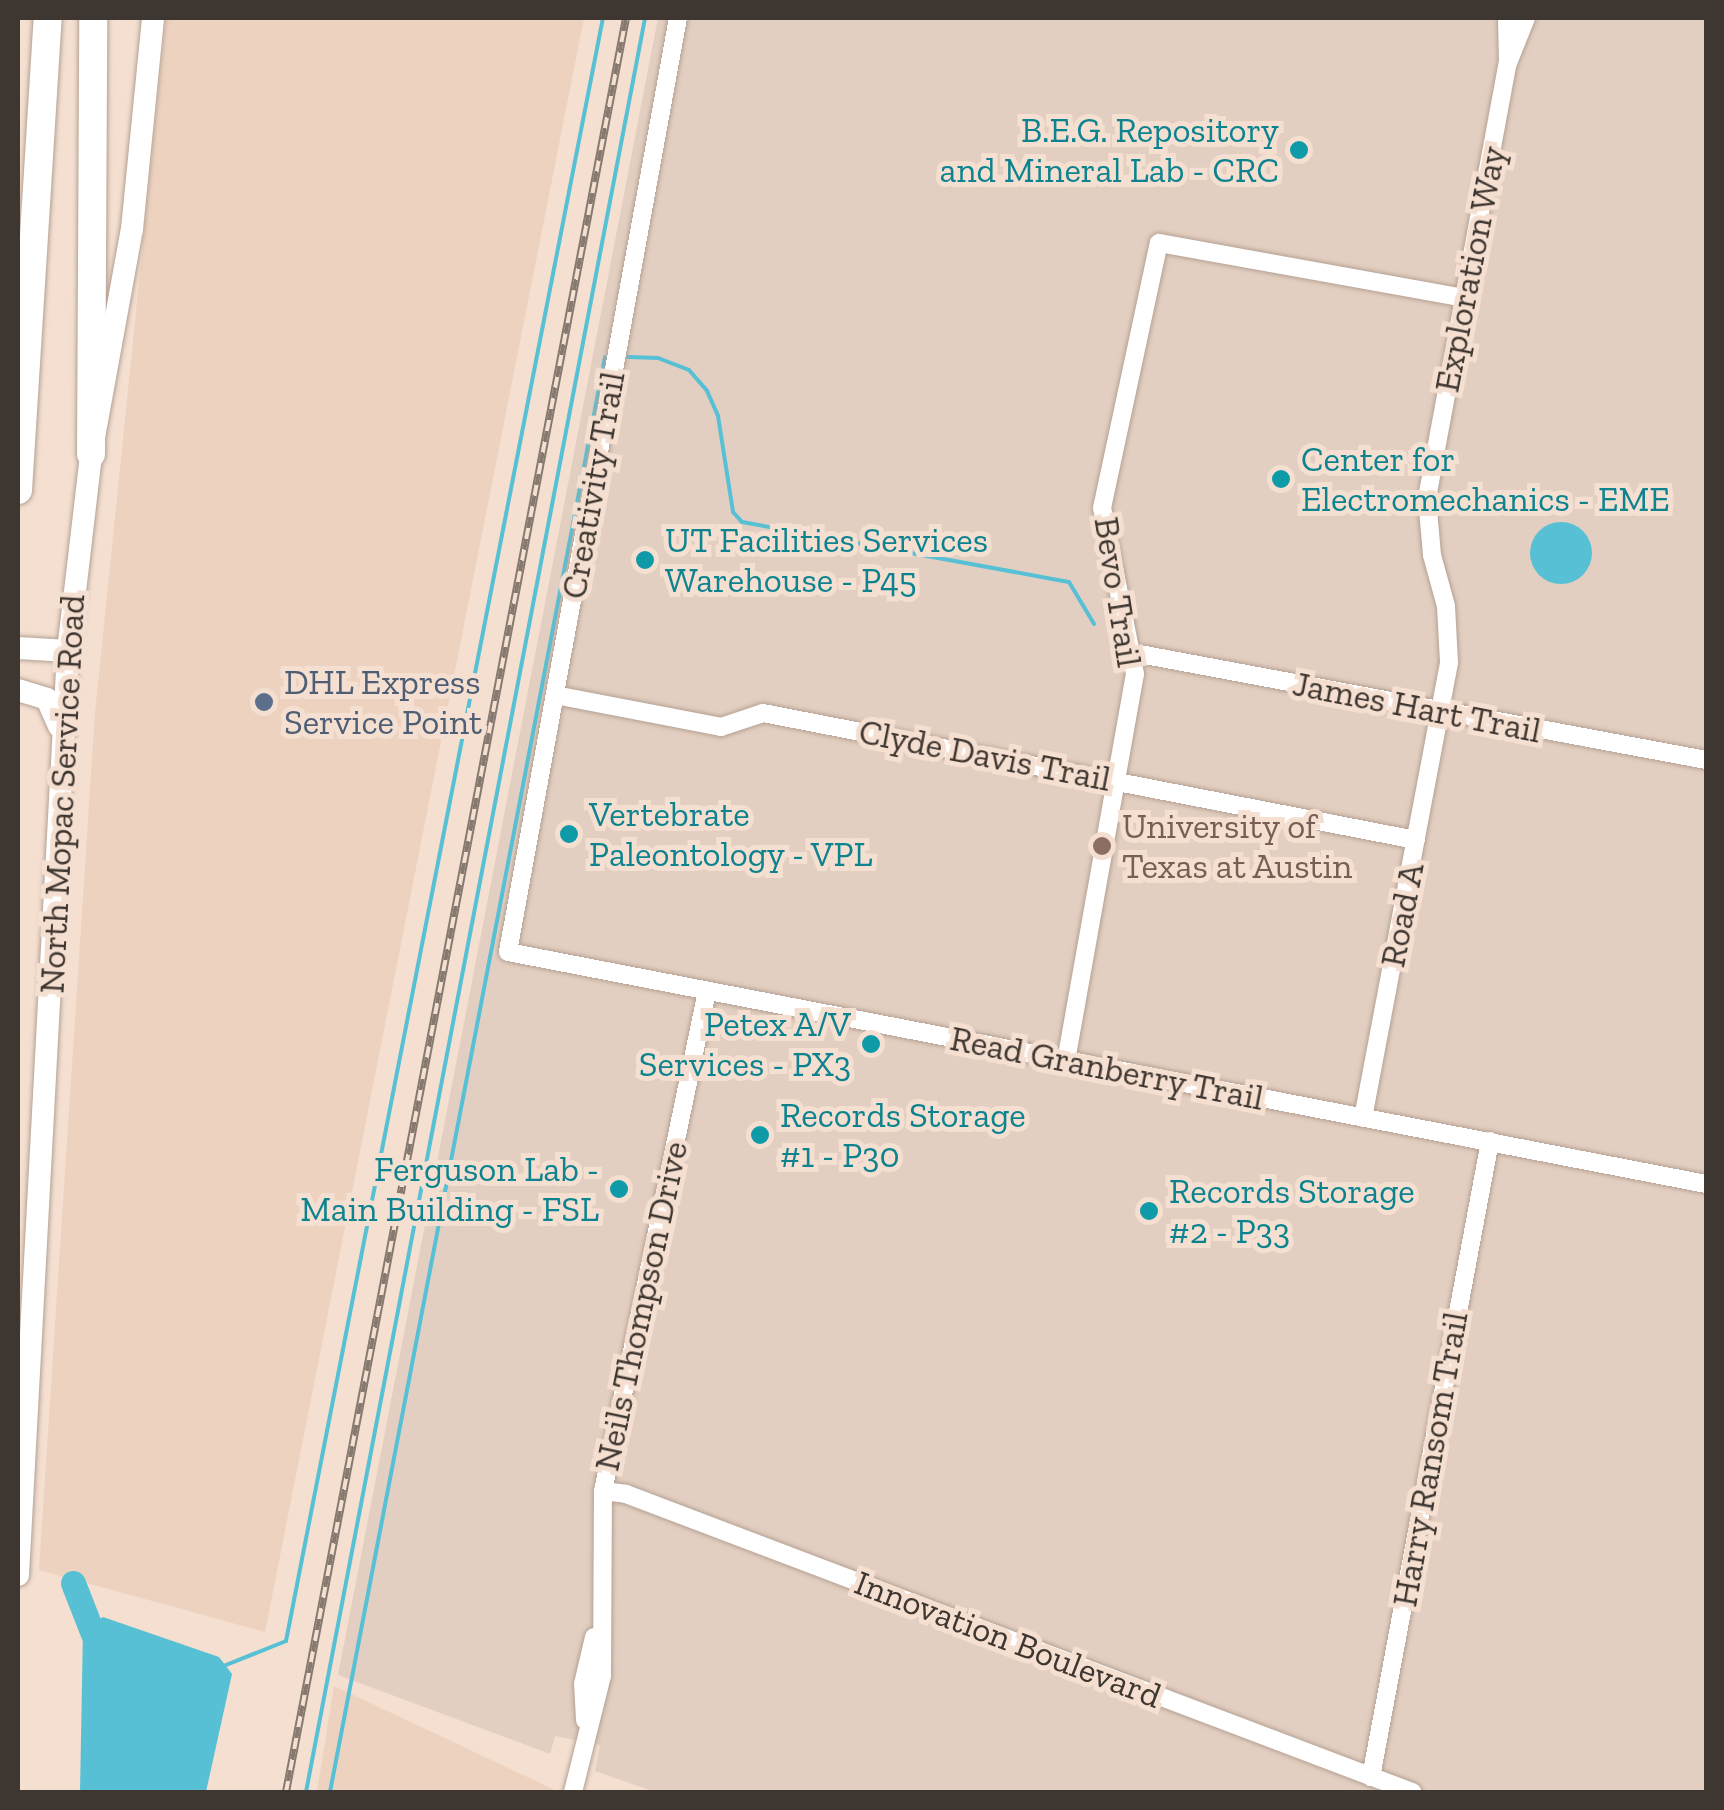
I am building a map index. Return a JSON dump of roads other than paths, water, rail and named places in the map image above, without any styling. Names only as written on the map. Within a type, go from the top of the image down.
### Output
[{"type":"highway","points":[[18,213],[30,18]]},
{"type":"highway","points":[[18,490],[48,18]]},
{"type":"highway","points":[[91,454],[94,18]]},
{"type":"main road","name":"North Mopac Service Road","points":[[18,1575],[62,734],[58,650],[132,229],[154,18]]},
{"type":"main road","points":[[18,648],[58,650]]},
{"type":"main road","points":[[29,692],[62,734]]},
{"type":"street","name":"Creativity Trail","points":[[508,952],[678,18]]},
{"type":"street","name":"Exploration Way","points":[[1506,18],[1508,63]]},
{"type":"street","name":"Exploration Way","points":[[1441,712],[1450,632],[1427,498],[1508,63],[1526,18]]},
{"type":"street","name":"Bevo Trail","points":[[1066,1061],[1134,674],[1102,508],[1159,243],[1464,298]]},
{"type":"street","name":"James Hart Trail","points":[[1129,652],[1706,760]]},
{"type":"street","name":"Clyde Davis Trail","points":[[555,694],[722,728],[763,713],[1416,840]]},
{"type":"street","name":"Road A","points":[[1364,1118],[1441,712]]},
{"type":"street","name":"Read Granberry Trail","points":[[508,952],[1706,1184]]},
{"type":"street","name":"Neils Thompson Drive","points":[[573,1792],[586,1728],[584,1673],[599,1622],[603,1491],[708,991]]},
{"type":"street","name":"Harry Ransom Trail","points":[[1371,1777],[1490,1141]]},
{"type":"street","name":"Innovation Boulevard","points":[[603,1491],[626,1494],[1412,1792]]},
{"type":"water","points":[[1561,522],[1583,531],[1592,553],[1583,575],[1561,584],[1539,575],[1530,553],[1539,531]]},
{"type":"water","points":[[103,1617],[219,1657],[232,1674],[206,1792],[80,1792],[83,1629]]},
{"type":"waterway","points":[[221,1667],[286,1641],[603,18]]},
{"type":"waterway","points":[[306,1792],[645,18]]},
{"type":"waterway","points":[[330,1792],[605,357]]},
{"type":"waterway","points":[[628,357],[658,358],[689,370],[707,391],[718,416],[733,512],[742,522],[1069,582],[1094,624]]},
{"type":"waterway","points":[[73,1583],[102,1657]]},
{"type":"railway","points":[[286,1792],[626,18]]},
{"type":"place","name":"B.E.G. Repository and Mineral Lab - CRC","points":[[1299,150]]},
{"type":"place","name":"Center for Electromechanics - EME","points":[[1281,479]]},
{"type":"place","name":"UT Facilities Services Warehouse - P45","points":[[645,560]]},
{"type":"place","name":"DHL Express Service Point","points":[[264,702]]},
{"type":"place","name":"Vertebrate Paleontology - VPL","points":[[569,834]]},
{"type":"place","name":"University of Texas at Austin","points":[[1102,846]]},
{"type":"place","name":"Petex A/V Services - PX3","points":[[871,1044]]},
{"type":"place","name":"Records Storage #1 - P30","points":[[760,1135]]},
{"type":"place","name":"Ferguson Lab - Main Building - FSL","points":[[619,1189]]},
{"type":"place","name":"Records Storage #2 - P33","points":[[1149,1211]]}]
